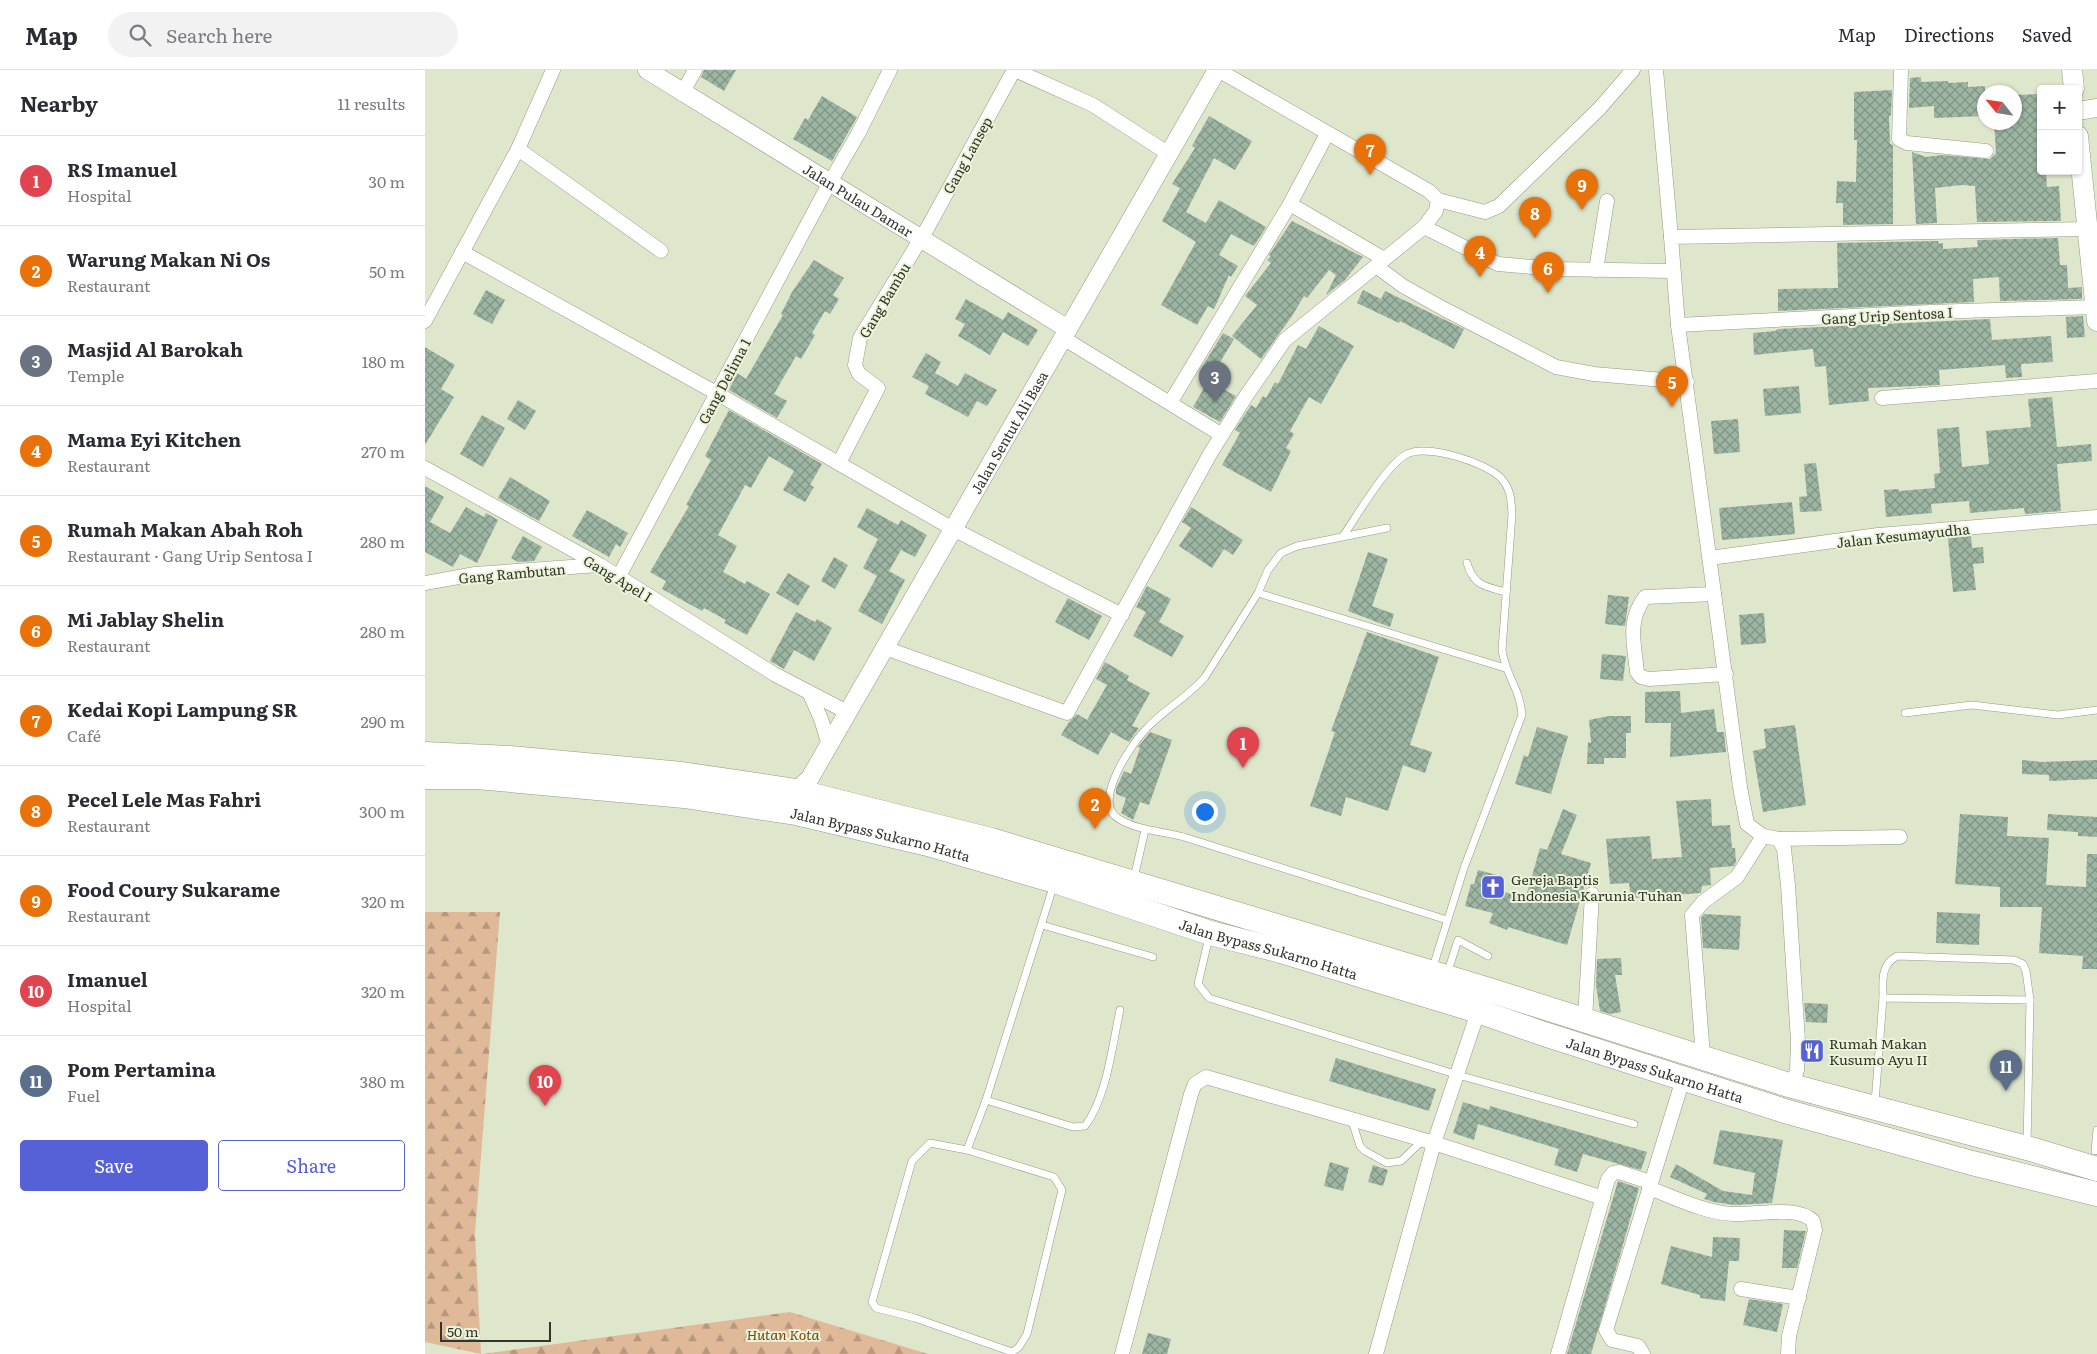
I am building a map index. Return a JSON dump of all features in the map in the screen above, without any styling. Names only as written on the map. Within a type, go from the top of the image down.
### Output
[{"type":"highway","name":"Jalan Bypass Sukarno Hatta","points":[[425,754],[510,758],[683,774],[796,791],[991,840],[1133,881],[1284,941],[1482,1000],[1585,1020],[1703,1056],[1792,1086],[1874,1109],[2031,1149],[2097,1150]]},
{"type":"highway","name":"Jalan Bypass Sukarno Hatta","points":[[425,777],[477,777],[573,784],[684,796],[796,813],[927,844],[1055,881],[1210,933],[1284,941]]},
{"type":"highway","name":"Jalan Bypass Sukarno Hatta","points":[[1339,957],[1439,975],[1544,1034],[1788,1112],[1972,1164],[2097,1194]]},
{"type":"main road","points":[[2072,70],[2073,85]]},
{"type":"main road","points":[[2082,173],[2096,314]]},
{"type":"street","points":[[427,314],[518,149],[553,70]]},
{"type":"street","name":"Jalan Pulau Damar","points":[[647,70],[682,94],[921,239],[1065,334]]},
{"type":"street","points":[[682,94],[695,70]]},
{"type":"street","name":"Gang Delima 1","points":[[619,578],[891,70]]},
{"type":"street","points":[[1015,70],[1093,106],[1169,154]]},
{"type":"street","name":"Gang Lansep","points":[[921,239],[1015,70]]},
{"type":"street","points":[[1218,70],[1429,191],[1438,200],[1485,212],[1499,206],[1599,109],[1633,70]]},
{"type":"street","name":"Jalan Sentut Ali Basa","points":[[796,791],[810,778],[1218,70]]},
{"type":"street","points":[[1656,70],[1679,325],[1726,674],[1739,787],[1747,824],[1763,836],[1779,839],[1900,837]]},
{"type":"street","points":[[1901,70],[1899,139],[1907,143],[1987,151]]},
{"type":"street","points":[[2082,110],[2097,108]]},
{"type":"street","points":[[1170,403],[1290,204],[1327,134]]},
{"type":"street","points":[[518,149],[661,251]]},
{"type":"street","points":[[885,648],[1067,713],[1222,434],[1285,340],[1424,227],[1437,211],[1438,200]]},
{"type":"street","points":[[1596,270],[1607,201]]},
{"type":"street","points":[[1290,204],[1380,262],[1403,286],[1556,367],[1594,374],[1687,382]]},
{"type":"street","points":[[1424,227],[1498,264],[1524,268],[1673,271]]},
{"type":"street","points":[[1671,237],[2088,229]]},
{"type":"street","name":"Gang Bambu","points":[[839,463],[878,388],[859,374],[855,365],[857,347],[867,324],[921,239]]},
{"type":"street","points":[[461,252],[718,394],[953,528],[1121,615]]},
{"type":"street","name":"Gang Urip Sentosa I","points":[[1679,325],[1930,312],[2096,314]]},
{"type":"street","points":[[1065,334],[1170,403],[1222,434]]},
{"type":"street","points":[[1882,398],[2097,380]]},
{"type":"street","name":"Gang Apel I","points":[[425,468],[600,565],[774,674],[847,712]]},
{"type":"street","name":"Jalan Kesumayudha","points":[[1710,558],[1878,535],[2097,517]]},
{"type":"street","name":"Gang Rambutan","points":[[425,583],[475,574],[600,565]]},
{"type":"street","points":[[1714,594],[1645,597],[1636,609],[1633,624],[1637,672],[1641,677],[1649,679],[1726,674]]},
{"type":"street","points":[[809,692],[821,719],[829,745]]},
{"type":"street","points":[[1703,1056],[1692,915],[1703,902],[1737,877],[1763,836]]},
{"type":"street","points":[[1779,839],[1784,849],[1788,885],[1798,1040],[1797,1070],[1792,1086]]},
{"type":"street","points":[[1585,1020],[1593,894]]},
{"type":"street","points":[[1376,1354],[1428,1142],[1458,1075],[1482,1000]]},
{"type":"street","points":[[1122,1354],[1195,1084],[1206,1077],[1428,1142],[1603,1198]]},
{"type":"street","points":[[1643,1354],[1638,1346],[1612,1340],[1606,1330],[1683,1079]]},
{"type":"street","points":[[1558,1354],[1608,1179],[1613,1173],[1619,1172],[1707,1210],[1733,1214],[1801,1213],[1810,1217],[1815,1230],[1789,1336],[1788,1354]]},
{"type":"street","points":[[1741,1290],[1799,1298]]},
{"type":"lane","points":[[1343,536],[1392,465],[1407,454],[1422,451],[1450,455],[1481,465],[1500,477],[1511,493],[1512,514],[1503,650],[1505,668],[1521,697],[1522,715],[1464,868],[1447,920],[1439,975]]},
{"type":"lane","points":[[1387,528],[1297,546],[1281,553],[1268,570],[1258,593],[1205,678],[1195,690],[1144,730],[1118,770],[1108,796],[1109,806],[1119,819],[1145,830],[1155,829],[1184,837],[1447,920]]},
{"type":"lane","points":[[1467,563],[1471,576],[1484,587],[1507,592]]},
{"type":"lane","points":[[1258,593],[1505,668]]},
{"type":"lane","points":[[1905,713],[1972,705],[2058,714],[2097,710]]},
{"type":"lane","points":[[1133,881],[1145,830]]},
{"type":"lane","points":[[967,1150],[986,1100],[1055,881]]},
{"type":"lane","points":[[1042,925],[1153,957]]},
{"type":"lane","points":[[1210,933],[1198,984],[1209,998],[1458,1075],[1633,1124]]},
{"type":"lane","points":[[1439,975],[1458,940],[1488,956]]},
{"type":"lane","points":[[1874,1109],[1883,998],[1883,968],[1888,961],[1897,956],[2014,960],[2023,964],[2026,971],[2030,1000],[2031,1149]]},
{"type":"lane","points":[[1883,998],[2030,1000]]},
{"type":"lane","points":[[986,1100],[1073,1127],[1085,1126],[1093,1115],[1101,1092],[1120,1010]]},
{"type":"lane","points":[[1352,1121],[1360,1146],[1365,1152],[1387,1163],[1401,1162],[1428,1142]]},
{"type":"lane","points":[[930,1143],[967,1150],[1054,1177],[1061,1190],[1027,1334],[1019,1346],[1012,1352],[915,1318],[876,1308],[872,1302],[912,1161],[930,1143]]},
{"type":"green space","points":[[425,912],[500,912],[475,1233],[481,1354],[425,1342]]},
{"type":"green space","name":"Hutan Kota","points":[[790,1312],[928,1354],[483,1354]]},
{"type":"building","points":[[704,70],[736,70],[724,91],[701,77]]},
{"type":"building","points":[[1921,77],[1921,82],[1968,82],[1968,87],[1977,86],[1977,116],[1934,118],[1934,106],[1909,108],[1910,78]]},
{"type":"building","points":[[1892,90],[1891,115],[1889,116],[1890,144],[1893,145],[1893,224],[1843,225],[1843,203],[1836,203],[1837,181],[1856,182],[1857,140],[1854,140],[1854,92]]},
{"type":"building","points":[[2037,94],[2037,175],[2046,175],[2047,187],[2059,186],[2061,221],[1977,222],[1975,186],[1962,185],[1935,188],[1937,223],[1916,224],[1912,152],[1926,157],[1942,155],[1990,159],[1996,153],[1995,130],[2022,130],[2022,95]]},
{"type":"building","points":[[822,96],[857,117],[832,161],[793,139],[805,118],[808,120]]},
{"type":"building","points":[[1209,116],[1252,141],[1235,170],[1214,158],[1186,212],[1206,223],[1219,200],[1266,227],[1254,246],[1231,234],[1219,255],[1238,266],[1231,277],[1229,275],[1214,309],[1208,306],[1197,325],[1161,305],[1196,242],[1162,221],[1180,188],[1172,184],[1195,148],[1192,146]]},
{"type":"building","points":[[1292,221],[1363,257],[1345,280],[1326,295],[1336,275],[1329,270],[1307,298],[1304,296],[1261,359],[1232,336],[1257,305],[1245,296],[1271,263],[1267,260],[1271,256],[1269,255]]},
{"type":"building","points":[[2058,238],[2060,265],[2067,265],[2068,288],[2082,287],[2082,299],[2000,301],[1999,277],[1973,279],[1974,302],[1778,311],[1778,289],[1838,288],[1837,243],[1938,241],[1939,244],[1943,243],[1943,249],[1978,247],[1977,240]]},
{"type":"building","points":[[814,260],[844,278],[833,295],[839,299],[830,314],[825,311],[812,333],[815,335],[801,359],[796,356],[774,394],[787,401],[777,418],[729,390],[737,373],[746,379],[783,315],[781,314],[792,292]]},
{"type":"building","points":[[486,290],[505,300],[492,324],[473,314]]},
{"type":"building","points":[[1363,290],[1381,299],[1385,291],[1464,329],[1454,349],[1400,321],[1399,323],[1357,303]]},
{"type":"building","points":[[966,299],[1003,320],[1008,312],[1038,330],[1028,346],[1003,332],[990,355],[958,336],[965,324],[955,319]]},
{"type":"building","points":[[2083,316],[2085,337],[2067,338],[2066,317]]},
{"type":"building","points":[[1990,319],[1992,340],[2051,336],[2053,362],[2021,364],[2022,377],[2006,378],[2005,365],[1939,370],[1940,385],[1868,388],[1869,401],[1829,405],[1826,366],[1815,367],[1813,349],[1754,355],[1753,333],[1775,331],[1778,329]]},
{"type":"building","points":[[1319,326],[1354,346],[1321,404],[1309,397],[1290,431],[1294,434],[1286,448],[1291,451],[1271,492],[1222,465],[1240,433],[1235,430],[1251,405],[1256,408],[1263,396],[1266,398],[1275,382],[1278,384],[1298,345],[1306,349]]},
{"type":"building","points":[[1223,333],[1234,339],[1219,364],[1223,366],[1215,382],[1199,372]]},
{"type":"building","points":[[425,347],[455,365],[441,389],[454,397],[425,445]]},
{"type":"building","points":[[926,353],[941,362],[935,373],[958,386],[965,373],[997,390],[987,406],[977,401],[968,417],[925,394],[929,386],[912,377]]},
{"type":"building","points":[[1208,381],[1236,396],[1220,422],[1193,407]]},
{"type":"building","points":[[1799,386],[1801,413],[1765,416],[1763,389]]},
{"type":"building","points":[[2052,397],[2057,447],[2091,444],[2092,461],[2057,464],[2061,511],[2025,514],[2024,508],[1970,513],[1969,501],[1931,504],[1932,513],[1886,517],[1884,490],[1899,489],[1899,491],[1935,488],[1934,474],[1940,473],[1937,429],[1959,427],[1962,467],[1989,464],[1986,431],[2031,427],[2028,399]]},
{"type":"building","points":[[518,400],[536,411],[525,430],[507,419]]},
{"type":"building","points":[[729,410],[822,464],[810,485],[814,487],[805,502],[783,490],[794,471],[769,456],[751,488],[745,485],[718,535],[737,546],[723,572],[745,584],[747,581],[770,594],[747,635],[724,623],[726,620],[704,608],[702,611],[662,589],[666,581],[650,572],[689,506],[686,505],[711,460],[705,456]]},
{"type":"building","points":[[482,415],[505,428],[483,467],[460,454]]},
{"type":"building","points":[[1738,419],[1740,452],[1714,454],[1711,421]]},
{"type":"building","points":[[1816,463],[1822,511],[1800,512],[1799,497],[1807,496],[1804,464]]},
{"type":"building","points":[[510,477],[550,501],[539,521],[498,498]]},
{"type":"building","points":[[425,486],[444,497],[430,522],[450,533],[466,507],[484,517],[486,513],[498,520],[477,563],[460,554],[453,567],[425,552]]},
{"type":"building","points":[[1792,502],[1795,534],[1722,540],[1719,508]]},
{"type":"building","points":[[1191,507],[1243,540],[1233,555],[1224,549],[1212,568],[1179,546],[1191,528],[1182,522]]},
{"type":"building","points":[[867,508],[898,525],[901,520],[927,535],[915,557],[901,550],[889,571],[905,580],[882,624],[858,611],[877,576],[863,568],[878,539],[857,527]]},
{"type":"building","points":[[587,510],[628,533],[620,547],[616,544],[609,557],[572,536]]},
{"type":"building","points":[[523,536],[542,547],[534,561],[518,562],[511,558]]},
{"type":"building","points":[[1971,536],[1972,548],[1983,547],[1984,563],[1973,564],[1976,590],[1953,592],[1948,538]]},
{"type":"building","points":[[1368,552],[1388,559],[1372,606],[1394,614],[1390,627],[1348,611]]},
{"type":"building","points":[[834,557],[848,565],[835,589],[821,581]]},
{"type":"building","points":[[788,573],[810,586],[798,606],[776,593]]},
{"type":"building","points":[[1147,586],[1171,599],[1159,622],[1184,636],[1172,657],[1133,636],[1146,612],[1136,607]]},
{"type":"building","points":[[1608,595],[1629,597],[1625,626],[1605,624]]},
{"type":"building","points":[[1068,598],[1102,616],[1089,640],[1055,622]]},
{"type":"building","points":[[796,612],[815,622],[817,619],[832,628],[814,661],[794,650],[784,669],[770,661]]},
{"type":"building","points":[[1764,613],[1766,643],[1741,645],[1739,615]]},
{"type":"building","points":[[1367,632],[1439,657],[1410,745],[1432,752],[1425,773],[1403,765],[1388,811],[1346,797],[1341,816],[1310,806],[1335,732],[1331,731]]},
{"type":"building","points":[[1602,654],[1626,656],[1623,681],[1600,679]]},
{"type":"building","points":[[1105,662],[1129,676],[1127,680],[1150,693],[1132,726],[1139,728],[1129,742],[1111,732],[1098,755],[1061,735],[1069,722],[1077,714],[1087,720],[1107,685],[1096,679]]},
{"type":"building","points":[[1680,691],[1681,713],[1714,709],[1717,732],[1724,732],[1726,752],[1670,757],[1671,723],[1645,723],[1645,692]]},
{"type":"building","points":[[1609,716],[1631,716],[1631,733],[1626,733],[1626,758],[1604,758],[1604,764],[1587,764],[1588,742],[1591,743],[1589,720]]},
{"type":"building","points":[[1795,725],[1806,805],[1763,812],[1753,751],[1766,748],[1764,729]]},
{"type":"building","points":[[1537,727],[1568,736],[1551,794],[1515,784],[1524,755],[1528,757]]},
{"type":"building","points":[[1150,732],[1172,740],[1149,805],[1140,802],[1133,820],[1121,813],[1126,798],[1116,794],[1116,789],[1124,771],[1131,774],[1140,748],[1138,747]]},
{"type":"building","points":[[2022,760],[2041,762],[2097,760],[2097,779],[2049,781],[2049,775],[2022,774]]},
{"type":"building","points":[[1711,799],[1712,826],[1730,825],[1732,848],[1735,848],[1736,862],[1734,866],[1710,868],[1711,885],[1702,886],[1701,893],[1631,898],[1629,883],[1610,884],[1606,839],[1650,836],[1652,859],[1682,857],[1676,801]]},
{"type":"building","points":[[1563,809],[1577,815],[1561,854],[1591,863],[1567,945],[1508,927],[1507,930],[1489,923],[1493,913],[1465,906],[1471,884],[1474,884],[1478,870],[1504,877],[1500,890],[1525,900],[1540,848],[1547,850]]},
{"type":"building","points":[[1960,814],[2008,817],[2007,836],[2049,838],[2046,885],[2086,887],[2087,854],[2097,854],[2097,969],[2082,969],[2083,956],[2039,953],[2042,907],[2000,907],[2000,887],[1955,884]]},
{"type":"building","points":[[2048,814],[2097,817],[2097,837],[2078,836],[2078,832],[2047,830]]},
{"type":"building","points":[[1937,912],[1980,914],[1979,945],[1936,943]]},
{"type":"building","points":[[1704,914],[1741,916],[1739,950],[1703,948],[1701,918]]},
{"type":"building","points":[[1621,958],[1622,975],[1615,975],[1621,1012],[1610,1014],[1600,1011],[1596,985],[1597,959]]},
{"type":"building","points":[[1804,1003],[1828,1004],[1827,1023],[1806,1022]]},
{"type":"building","points":[[1336,1058],[1436,1089],[1429,1111],[1329,1081]]},
{"type":"building","points":[[1463,1102],[1489,1110],[1490,1106],[1647,1152],[1641,1170],[1583,1154],[1577,1172],[1554,1165],[1559,1149],[1478,1124],[1474,1140],[1453,1133]]},
{"type":"building","points":[[1720,1130],[1783,1140],[1772,1203],[1734,1205],[1714,1202],[1704,1199],[1707,1194],[1670,1177],[1676,1164],[1723,1191],[1752,1195],[1755,1173],[1713,1164]]},
{"type":"building","points":[[1330,1162],[1349,1168],[1343,1191],[1324,1186]]},
{"type":"building","points":[[1373,1165],[1388,1170],[1383,1186],[1368,1182]]},
{"type":"building","points":[[1618,1181],[1639,1188],[1591,1354],[1567,1354]]},
{"type":"building","points":[[1784,1230],[1806,1231],[1797,1268],[1782,1268]]},
{"type":"building","points":[[1713,1237],[1740,1238],[1739,1261],[1729,1261],[1725,1301],[1700,1298],[1700,1295],[1661,1284],[1671,1246],[1712,1257]]},
{"type":"building","points":[[1749,1299],[1783,1304],[1777,1332],[1743,1325]]},
{"type":"building","points":[[1148,1333],[1171,1339],[1167,1354],[1142,1354]]},
{"type":"place","name":"Kedai Kopi Lampung SR","points":[[1370,175]]},
{"type":"place","name":"Food Coury Sukarame","points":[[1582,210]]},
{"type":"place","name":"Pecel Lele Mas Fahri","points":[[1535,238]]},
{"type":"place","name":"Mama Eyi Kitchen","points":[[1480,277]]},
{"type":"place","name":"Mi Jablay Shelin","points":[[1548,293]]},
{"type":"place","name":"Masjid Al Barokah","points":[[1215,402]]},
{"type":"place","name":"Rumah Makan Abah Roh","points":[[1672,407]]},
{"type":"place","name":"RS Imanuel","points":[[1243,768]]},
{"type":"place","name":"Warung Makan Ni Os","points":[[1095,829]]},
{"type":"place","name":"Gereja Baptis Indonesia Karunia Tuhan","points":[[1493,887]]},
{"type":"place","name":"Rumah Makan Kusumo Ayu II","points":[[1812,1051]]},
{"type":"place","name":"Pom Pertamina","points":[[2006,1091]]},
{"type":"place","name":"Imanuel","points":[[545,1106]]}]
